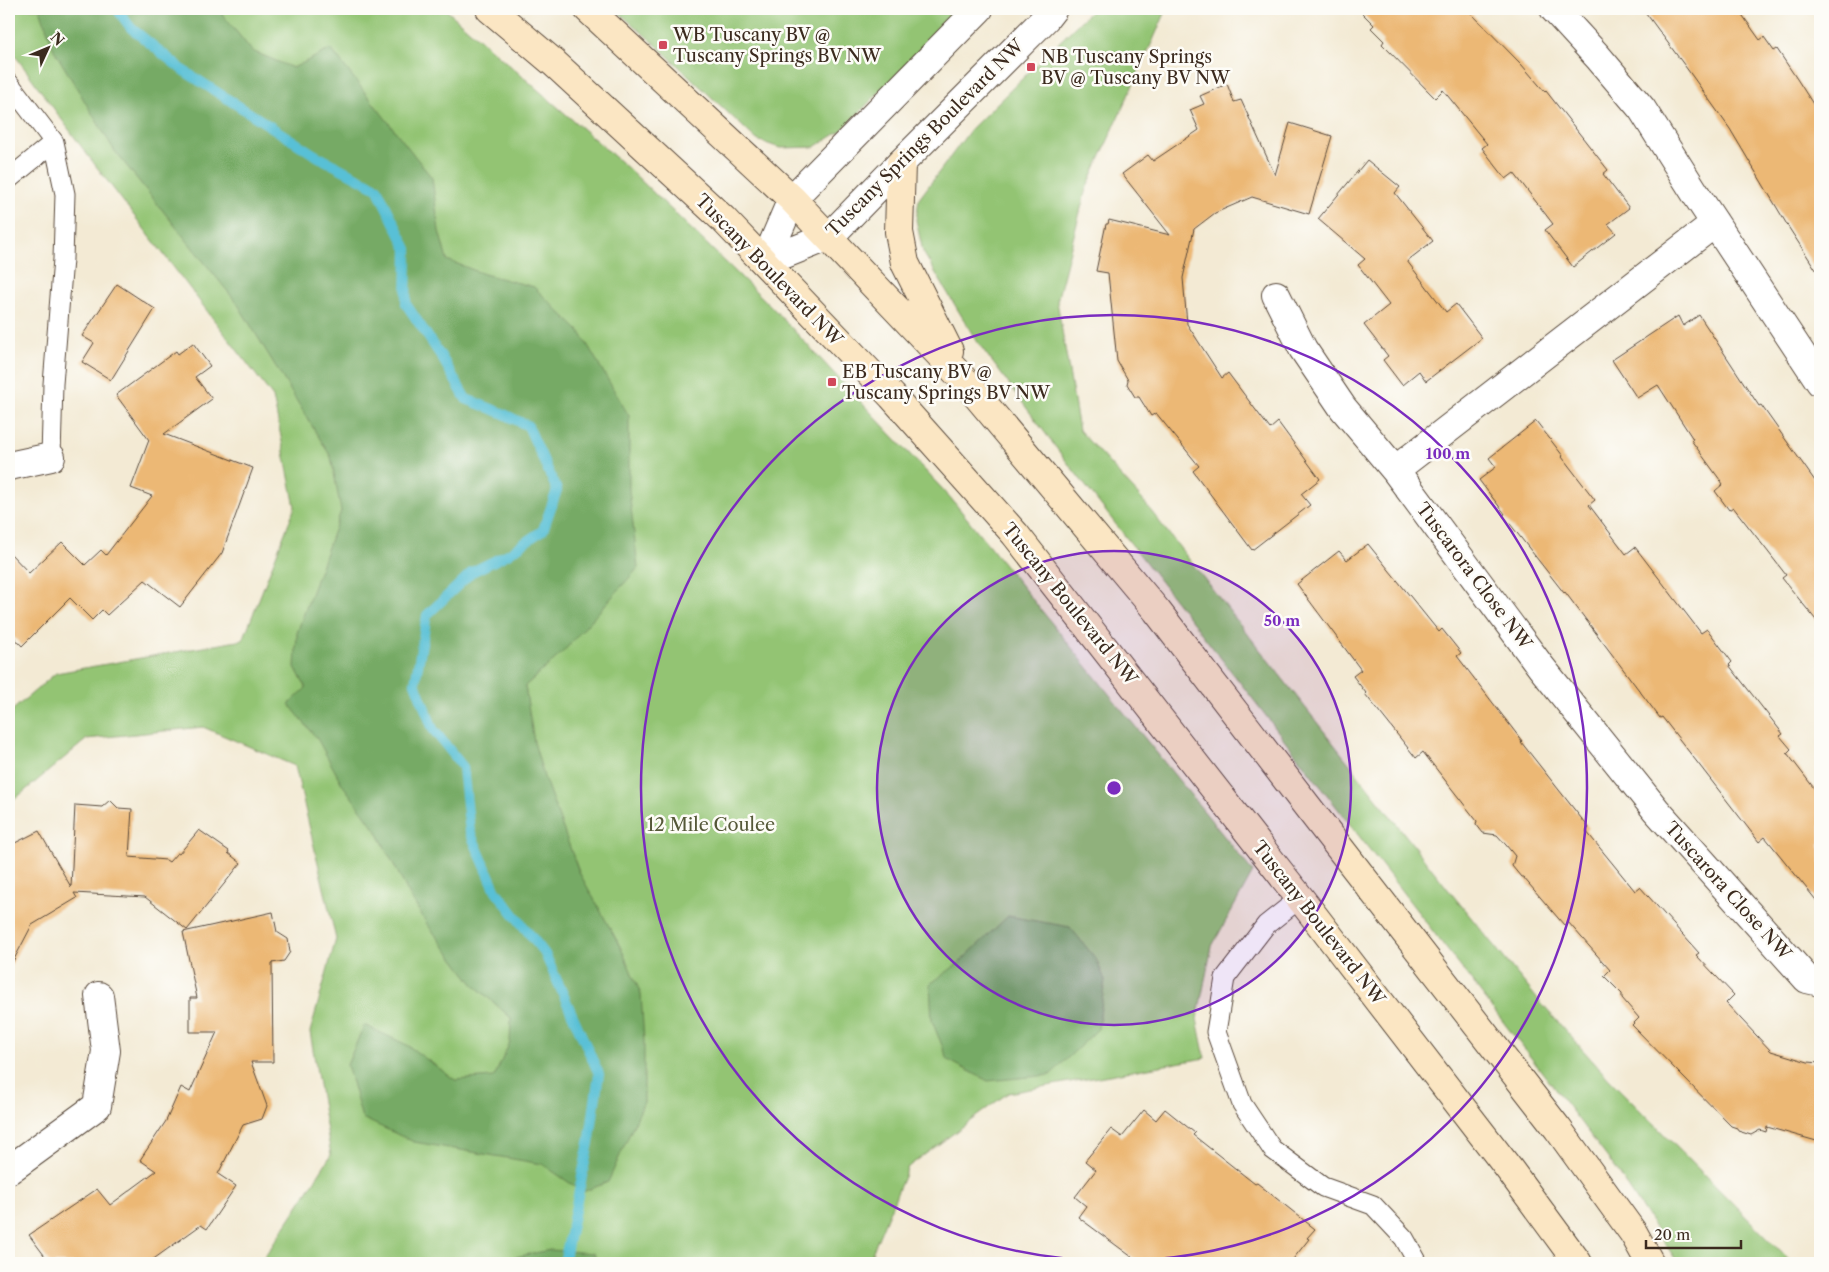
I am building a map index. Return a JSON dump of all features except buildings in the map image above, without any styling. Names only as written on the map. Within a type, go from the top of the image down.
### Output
[{"type":"street","name":"Tuscany Boulevard NW","points":[[490,9],[568,76],[766,262],[892,396],[1015,534],[1300,898],[1509,1169],[1578,1263]]},
{"type":"street","points":[[588,9],[742,150],[830,236],[964,379],[1157,611],[1558,1129],[1634,1234],[1650,1263]]},
{"type":"street","points":[[766,262],[792,199],[979,9]]},
{"type":"street","name":"Tuscany Springs Boulevard NW","points":[[766,262],[830,236],[901,162],[1046,18],[1052,9]]},
{"type":"street","points":[[1554,9],[1642,109],[1820,382]]},
{"type":"street","points":[[901,162],[899,232],[905,263],[964,379]]},
{"type":"street","points":[[1395,470],[1715,223]]},
{"type":"street","name":"Tuscarora Close NW","points":[[1276,296],[1303,349],[1343,408],[1395,470],[1541,667],[1656,810],[1808,979],[1820,982]]},
{"type":"street","points":[[9,466],[51,457]]},
{"type":"street","points":[[9,1170],[98,1106],[106,1051],[99,996]]},
{"type":"lane","points":[[9,83],[54,142],[65,194],[63,259],[52,384],[51,457]]},
{"type":"lane","points":[[9,179],[54,142]]},
{"type":"lane","points":[[1300,898],[1266,925],[1225,978],[1216,1032],[1242,1104],[1272,1149],[1323,1187],[1373,1205],[1404,1238],[1418,1263]]},
{"type":"green space","name":"12 Mile Coulee","points":[[9,9],[445,9],[630,170],[770,305],[949,496],[1253,872],[1212,946],[1197,1019],[1205,1058],[1008,1093],[908,1167],[868,1263],[261,1263],[331,1155],[310,1032],[336,939],[295,766],[203,727],[87,739],[9,804],[9,713],[56,673],[243,640],[295,507],[273,397],[86,153],[9,47]]},
{"type":"green space","points":[[40,9],[218,9],[252,51],[293,68],[331,49],[432,178],[439,231],[447,260],[484,274],[534,287],[580,332],[629,416],[629,490],[638,568],[562,653],[525,686],[534,742],[544,777],[579,872],[621,948],[641,994],[644,1041],[644,1102],[608,1182],[583,1192],[542,1164],[414,1142],[362,1118],[347,1065],[364,1025],[407,1045],[455,1080],[494,1077],[510,1042],[511,1018],[474,985],[427,924],[410,896],[376,830],[342,784],[318,740],[289,704],[306,688],[295,667],[297,633],[341,511],[331,457],[237,303],[114,150],[54,50]]},
{"type":"green space","points":[[615,9],[961,9],[842,130],[815,147],[780,148],[757,140]]},
{"type":"green space","points":[[1093,9],[1167,9],[1086,189],[1057,301],[1079,430],[1140,497],[1447,888],[1539,1001],[1608,1078],[1792,1263],[1678,1263],[1616,1169],[1559,1094],[1063,457],[976,340],[923,252],[916,220],[919,199],[971,129]]},
{"type":"green space","points":[[1008,916],[1070,927],[1096,959],[1105,980],[1098,1029],[1050,1075],[988,1081],[948,1060],[932,1021],[930,984],[959,963]]},
{"type":"green space","points":[[550,1250],[593,1253],[600,1263],[500,1263],[515,1257]]},
{"type":"waterway","points":[[117,9],[131,28],[184,71],[315,155],[377,188],[407,249],[406,304],[441,356],[466,399],[502,413],[528,426],[557,490],[543,530],[508,554],[472,572],[427,615],[415,683],[433,729],[463,767],[470,832],[496,891],[545,954],[599,1074],[590,1138],[564,1263]]},
{"type":"place","name":"WB Tuscany BV @ Tuscany Springs BV NW","points":[[663,45]]},
{"type":"place","name":"NB Tuscany Springs BV @ Tuscany BV NW","points":[[1031,67]]},
{"type":"place","name":"EB Tuscany BV @ Tuscany Springs BV NW","points":[[832,382]]}]
